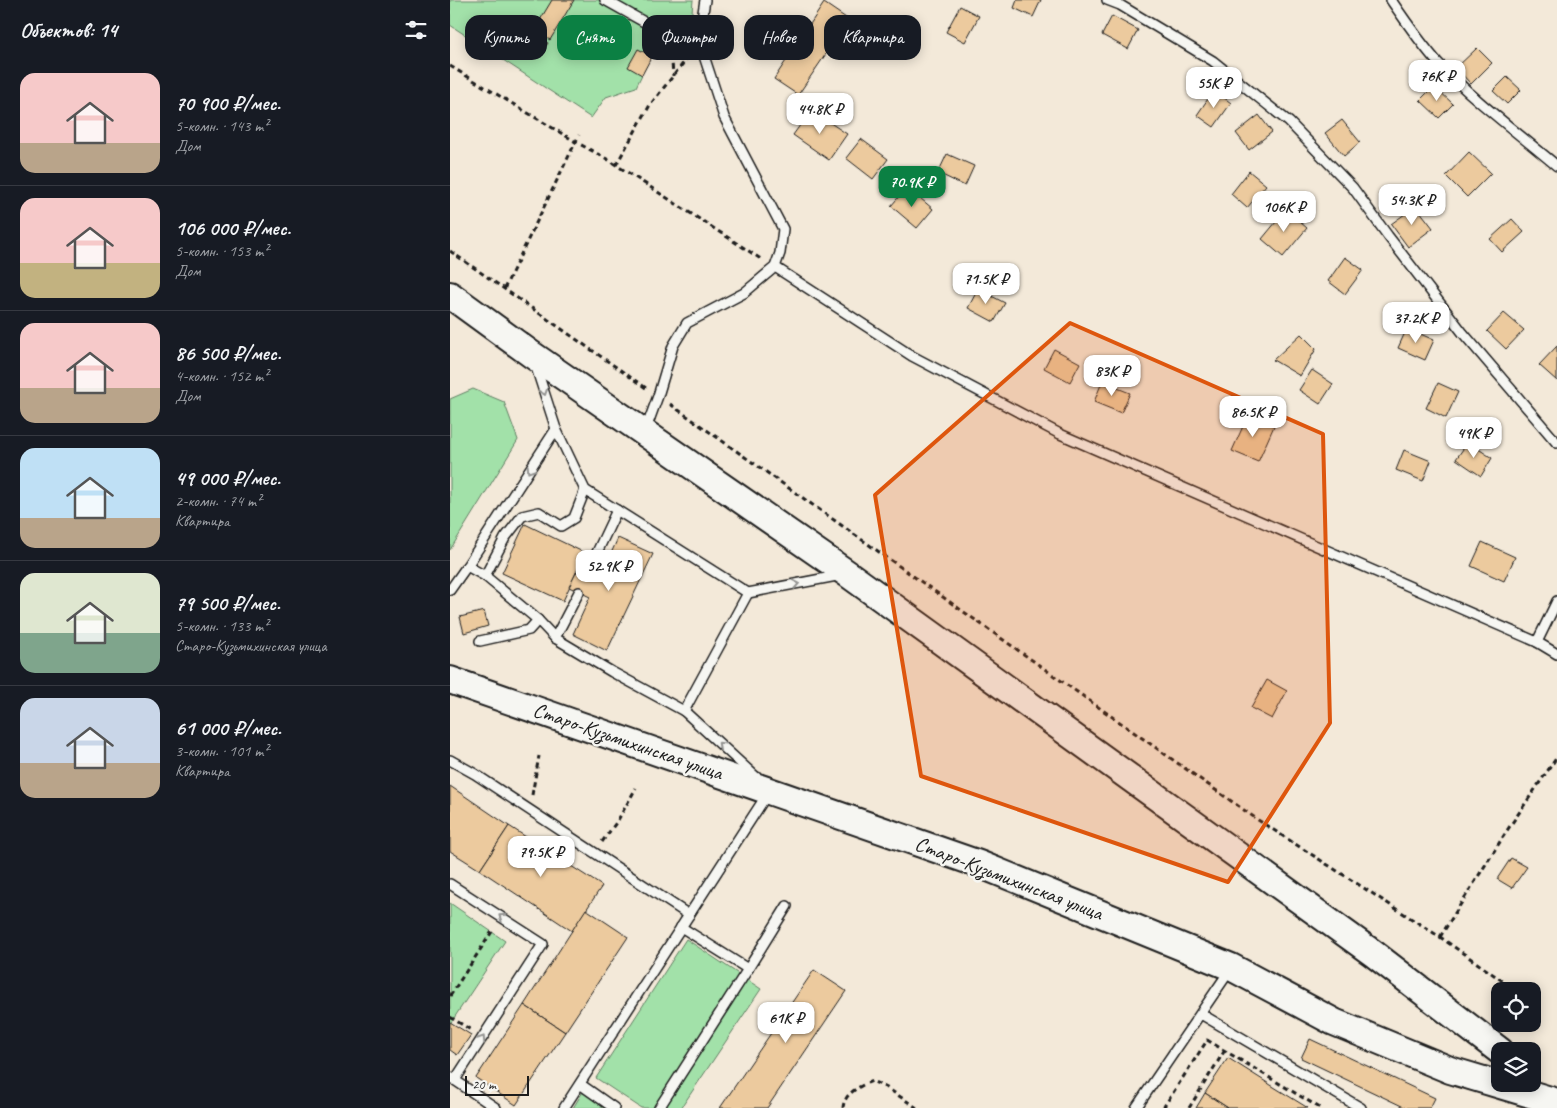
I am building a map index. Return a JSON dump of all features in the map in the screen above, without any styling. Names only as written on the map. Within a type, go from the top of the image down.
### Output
[{"type":"main road","points":[[450,295],[531,354],[848,574],[1374,954],[1491,1045]]},
{"type":"main road","name":"Старо-Кузьмихинская улица","points":[[450,680],[979,864],[1231,968],[1334,1022],[1450,1070],[1557,1102]]},
{"type":"main road","points":[[1541,1083],[1557,1096]]},
{"type":"lane","points":[[605,0],[642,21]]},
{"type":"lane","points":[[703,15],[705,0]]},
{"type":"lane","points":[[1107,0],[1120,5],[1213,61],[1289,122],[1353,188],[1463,333],[1557,443]]},
{"type":"lane","points":[[1391,0],[1439,63],[1464,88],[1557,166]]},
{"type":"lane","points":[[645,432],[673,346],[687,323],[744,293],[774,268],[780,253],[783,229],[724,117],[705,60]]},
{"type":"lane","points":[[774,268],[912,356],[1060,434],[1536,642],[1557,654]]},
{"type":"lane","points":[[531,354],[556,430],[585,490],[748,593],[848,574]]},
{"type":"lane","points":[[450,590],[556,430]]},
{"type":"lane","points":[[485,576],[505,538],[522,516],[539,512],[561,526],[574,518],[585,490]]},
{"type":"lane","points":[[591,565],[617,510]]},
{"type":"lane","points":[[467,566],[485,576],[538,620],[555,638],[612,672],[684,711],[770,790],[564,1108]]},
{"type":"lane","points":[[555,638],[579,592]]},
{"type":"lane","points":[[684,711],[748,593]]},
{"type":"lane","points":[[1536,642],[1557,601]]},
{"type":"lane","points":[[480,641],[529,630],[538,620]]},
{"type":"lane","points":[[450,760],[475,774],[689,915]]},
{"type":"lane","points":[[450,884],[543,944],[483,1037],[452,1078],[496,1108]]},
{"type":"lane","points":[[659,1108],[786,906]]},
{"type":"lane","points":[[681,927],[748,969]]},
{"type":"lane","points":[[1136,1108],[1231,968]]},
{"type":"lane","points":[[1201,1014],[1361,1108]]},
{"type":"lane","points":[[580,1084],[614,1108]]},
{"type":"path","points":[[672,60],[673,76]]},
{"type":"path","points":[[616,165],[650,105],[686,60]]},
{"type":"path","points":[[450,66],[616,165],[774,268]]},
{"type":"path","points":[[504,289],[579,135]]},
{"type":"path","points":[[450,251],[1258,820],[1440,937],[1505,982]]},
{"type":"path","points":[[536,773],[539,756]]},
{"type":"path","points":[[1440,937],[1508,829],[1557,757]]},
{"type":"path","points":[[594,852],[618,820],[636,788]]},
{"type":"path","points":[[450,996],[502,917]]},
{"type":"path","points":[[450,1016],[483,1037]]},
{"type":"path","points":[[1164,1108],[1217,1024]]},
{"type":"path","points":[[1207,1040],[1320,1108]]},
{"type":"path","points":[[1189,1108],[1225,1050]]},
{"type":"path","points":[[842,1108],[843,1103],[856,1088],[872,1081],[887,1088],[917,1108]]},
{"type":"highlighted area","points":[[1070,323],[1323,434],[1330,723],[1228,882],[921,776],[875,495]]},
{"type":"green space","points":[[450,0],[693,0],[692,15],[642,15],[642,60],[649,60],[636,87],[606,97],[591,118],[503,60],[547,60],[547,15],[465,15],[465,35],[450,25]]},
{"type":"green space","points":[[473,389],[504,402],[518,440],[450,550],[450,399]]},
{"type":"green space","points":[[450,903],[505,941],[450,1024]]},
{"type":"green space","points":[[686,939],[761,989],[681,1108],[641,1108],[596,1078]]},
{"type":"green space","points":[[584,1090],[609,1108],[573,1108]]},
{"type":"building","points":[[552,0],[574,0],[565,15],[557,15],[557,28],[550,40],[547,38],[547,15],[543,15]]},
{"type":"building","points":[[1017,0],[1041,0],[1033,17],[1014,8]]},
{"type":"building","points":[[824,3],[842,15],[824,15],[824,57],[798,95],[774,79],[786,60],[814,60],[814,18]]},
{"type":"building","points":[[960,6],[979,16],[965,42],[946,32]]},
{"type":"building","points":[[1112,16],[1138,30],[1128,49],[1102,35]]},
{"type":"building","points":[[1477,48],[1492,63],[1471,84],[1456,68]]},
{"type":"building","points":[[638,49],[642,51],[642,60],[650,60],[642,75],[628,67]]},
{"type":"building","points":[[1507,77],[1521,90],[1507,104],[1493,91]]},
{"type":"building","points":[[1434,86],[1453,104],[1439,118],[1420,100]]},
{"type":"building","points":[[1214,90],[1231,103],[1214,127],[1197,115]]},
{"type":"building","points":[[811,110],[847,134],[829,160],[793,135]]},
{"type":"building","points":[[1259,115],[1272,132],[1249,150],[1236,133]]},
{"type":"building","points":[[1342,120],[1360,142],[1344,156],[1325,133]]},
{"type":"building","points":[[861,139],[888,159],[873,179],[846,158]]},
{"type":"building","points":[[1469,152],[1491,173],[1467,197],[1446,176]]},
{"type":"building","points":[[947,154],[974,166],[965,186],[938,173]]},
{"type":"building","points":[[1249,171],[1266,185],[1247,208],[1231,194]]},
{"type":"building","points":[[907,187],[933,209],[917,228],[891,206]]},
{"type":"building","points":[[1416,206],[1433,228],[1408,247],[1391,224]]},
{"type":"building","points":[[1286,210],[1307,228],[1283,257],[1262,239]]},
{"type":"building","points":[[1512,219],[1524,232],[1502,252],[1490,239]]},
{"type":"building","points":[[1345,257],[1363,270],[1345,294],[1328,281]]},
{"type":"building","points":[[978,289],[1005,303],[994,322],[968,308]]},
{"type":"building","points":[[1504,313],[1524,330],[1506,349],[1487,331]]},
{"type":"building","points":[[1407,328],[1434,340],[1425,360],[1398,348]]},
{"type":"building","points":[[1301,334],[1316,349],[1300,376],[1273,360]]},
{"type":"building","points":[[1557,346],[1557,381],[1539,365]]},
{"type":"building","points":[[1054,349],[1080,363],[1070,382],[1044,368]]},
{"type":"building","points":[[1312,370],[1333,384],[1320,404],[1299,390]]},
{"type":"building","points":[[1102,382],[1130,393],[1121,413],[1094,402]]},
{"type":"building","points":[[1438,383],[1458,392],[1446,418],[1426,408]]},
{"type":"building","points":[[1248,415],[1274,426],[1258,462],[1232,451]]},
{"type":"building","points":[[1468,442],[1492,458],[1481,476],[1456,459]]},
{"type":"building","points":[[1404,450],[1431,461],[1423,481],[1396,470]]},
{"type":"building","points":[[525,524],[585,553],[563,601],[502,573]]},
{"type":"building","points":[[618,538],[653,554],[607,651],[573,634],[590,597],[569,587],[582,561],[603,571]]},
{"type":"building","points":[[1482,542],[1515,557],[1504,581],[1471,566]]},
{"type":"building","points":[[484,611],[488,626],[464,633],[460,617]]},
{"type":"building","points":[[1267,680],[1287,691],[1272,719],[1251,708]]},
{"type":"building","points":[[450,786],[509,826],[480,870],[450,851]]},
{"type":"building","points":[[509,826],[602,886],[572,931],[480,870]]},
{"type":"building","points":[[1511,858],[1527,867],[1512,888],[1497,879]]},
{"type":"building","points":[[586,909],[628,937],[565,1032],[524,1005]]},
{"type":"building","points":[[814,970],[846,991],[767,1108],[720,1108]]},
{"type":"building","points":[[524,1005],[565,1032],[516,1105],[476,1078]]},
{"type":"building","points":[[450,1022],[471,1035],[457,1055],[450,1050]]},
{"type":"building","points":[[1310,1039],[1435,1098],[1430,1108],[1406,1108],[1301,1058]]},
{"type":"building","points":[[1228,1058],[1308,1108],[1228,1108],[1205,1093]]},
{"type":"building","points":[[1205,1093],[1228,1108],[1196,1108]]}]
